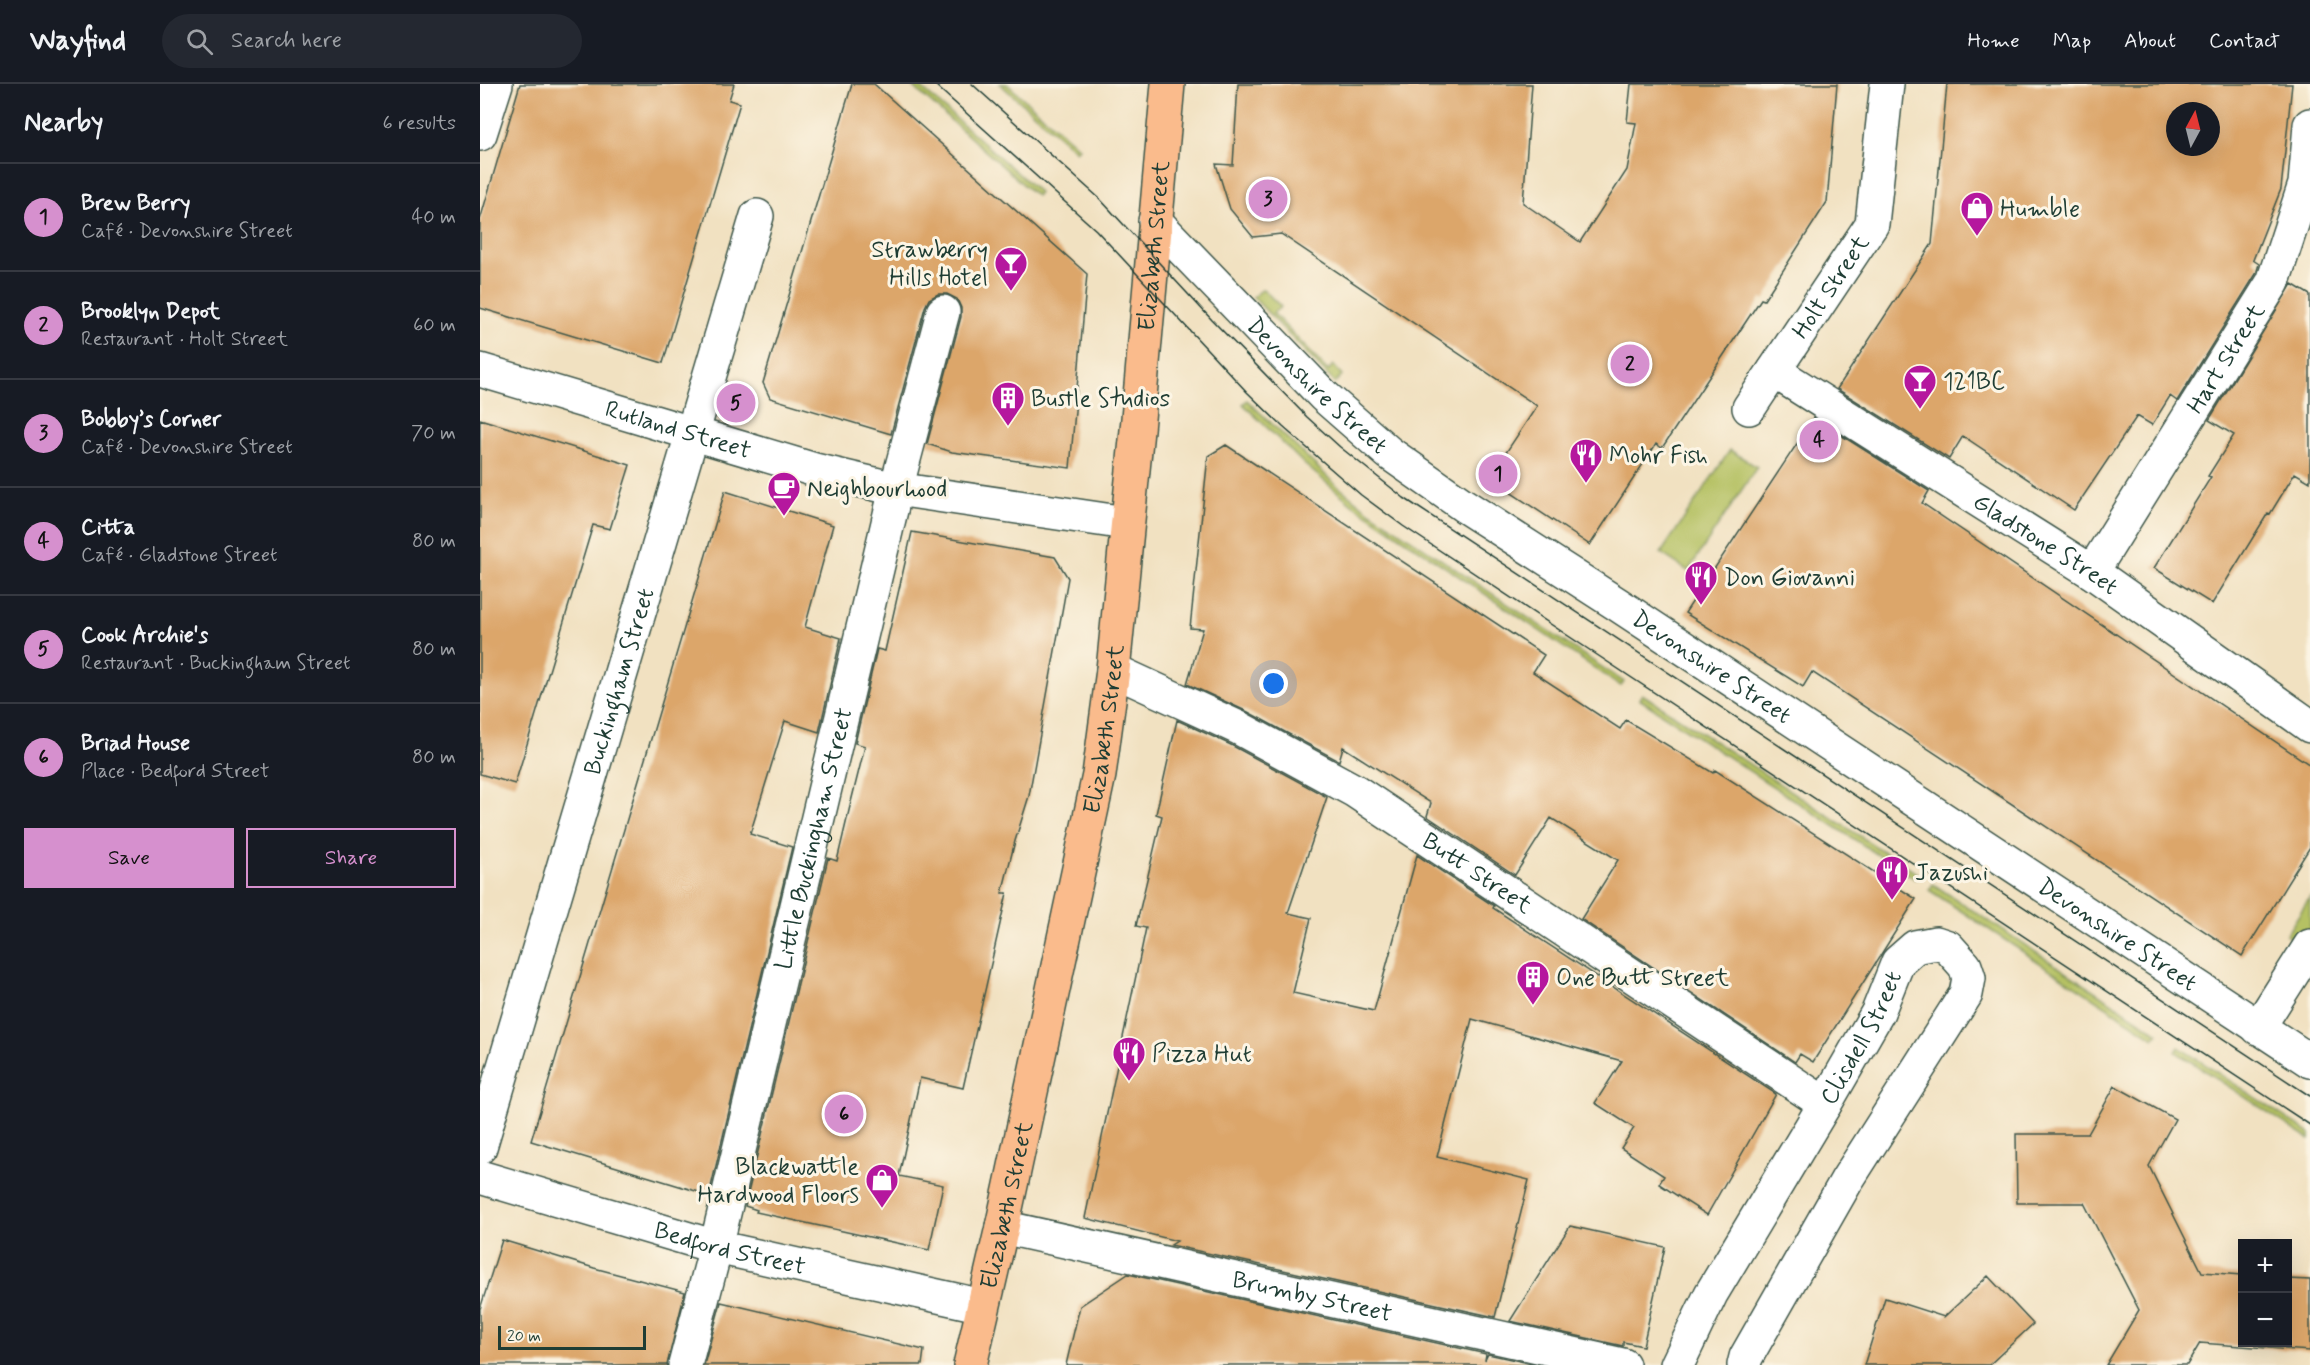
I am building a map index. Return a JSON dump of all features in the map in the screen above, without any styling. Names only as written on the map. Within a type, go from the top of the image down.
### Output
[{"type":"main road","name":"Elizabeth Street","points":[[970,1365],[1099,775],[1113,670],[1168,84]]},
{"type":"street","points":[[480,134],[496,84]]},
{"type":"street","name":"Holt Street","points":[[1749,408],[1872,224],[1887,84]]},
{"type":"street","name":"Hart Street","points":[[2092,572],[2273,282],[2305,184],[2310,136]]},
{"type":"street","name":"Buckingham Street","points":[[480,1148],[757,216]]},
{"type":"street","name":"Devonshire Street","points":[[1155,221],[1324,396],[1389,453],[1463,505],[2310,1061]]},
{"type":"street","name":"Little Buckingham Street","points":[[685,1365],[716,1247],[896,489],[943,312]]},
{"type":"street","name":"Rutland Street","points":[[480,370],[815,470],[896,489],[1126,523]]},
{"type":"street","name":"Gladstone Street","points":[[1774,371],[2092,572],[2310,726]]},
{"type":"street","name":"Butt Street","points":[[1113,670],[1239,728],[1355,791],[1825,1104]]},
{"type":"street","name":"Clisdell Street","points":[[1677,1365],[1710,1294],[1878,1012],[1898,962],[1915,947],[1936,943],[1948,947],[1965,966],[1969,978],[1966,993],[1847,1180],[1746,1357],[1744,1365]]},
{"type":"street","points":[[2258,1028],[2310,946]]},
{"type":"street","name":"Bedford Street","points":[[480,1177],[716,1247],[983,1306]]},
{"type":"street","name":"Brumby Street","points":[[1002,1227],[1623,1365]]},
{"type":"green space","points":[[910,84],[917,84],[1039,192],[1036,196]]},
{"type":"green space","points":[[1000,84],[1007,84],[1079,148],[1076,151]]},
{"type":"green space","points":[[1263,289],[1281,307],[1273,313],[1328,371],[1333,365],[1342,375],[1335,383],[1253,297]]},
{"type":"green space","points":[[1247,400],[1335,484],[1369,511],[1624,682],[1621,686],[1352,504],[1304,464],[1243,404]]},
{"type":"green space","points":[[1730,450],[1757,467],[1688,571],[1661,553]]},
{"type":"green space","points":[[1642,694],[1918,874],[1915,879],[1639,699]]},
{"type":"green space","points":[[1933,884],[2158,1033],[2154,1038],[1929,890]]},
{"type":"green space","points":[[2310,897],[2310,937],[2304,947],[2286,935]]},
{"type":"green space","points":[[2179,1047],[2310,1134],[2310,1140],[2176,1052]]},
{"type":"building","points":[[520,84],[734,84],[729,100],[740,103],[663,363],[480,308],[480,220]]},
{"type":"building","points":[[852,84],[874,84],[1087,274],[1070,468],[952,452],[927,444],[961,317],[961,308],[957,299],[947,294],[938,294],[929,299],[925,307],[891,434],[770,398],[763,383]]},
{"type":"building","points":[[1238,84],[1532,84],[1523,203],[1580,242],[1627,170],[1636,123],[1627,122],[1631,84],[1837,84],[1827,202],[1764,300],[1761,299],[1662,448],[1656,444],[1590,545],[1489,478],[1537,406],[1281,234],[1253,237],[1230,209],[1216,164],[1233,165]]},
{"type":"building","points":[[1947,84],[2292,84],[2281,189],[2253,260],[2259,264],[2256,274],[2177,401],[2170,396],[2152,425],[2137,416],[2074,510],[1963,436],[1949,459],[1837,389],[1932,244]]},
{"type":"building","points":[[2292,284],[2310,295],[2310,482],[2295,473],[2212,604],[2154,568],[2211,477],[2208,476],[2234,435],[2209,420]]},
{"type":"building","points":[[1814,418],[1929,491],[1922,503],[2310,765],[2310,847],[2242,956],[1812,672],[1803,687],[1685,613]]},
{"type":"building","points":[[480,419],[630,465],[610,529],[593,525],[515,784],[480,774]]},
{"type":"building","points":[[1226,445],[1544,655],[1533,672],[1620,729],[1626,720],[1713,773],[1715,770],[1916,899],[1813,1062],[1800,1054],[1795,1062],[1581,919],[1618,860],[1551,818],[1515,875],[1427,816],[1431,803],[1343,747],[1339,761],[1248,712],[1187,684],[1203,629],[1190,628],[1208,456]]},
{"type":"building","points":[[725,491],[833,525],[805,627],[841,638],[819,732],[785,721],[750,834],[792,847],[709,1195],[531,1141]]},
{"type":"building","points":[[912,532],[1055,557],[1068,578],[1029,796],[1002,893],[1007,893],[963,1088],[920,1078],[899,1176],[943,1185],[929,1250],[756,1212],[757,1210],[745,1206],[828,858],[837,861],[865,746],[855,743],[877,649],[885,651]]},
{"type":"building","points":[[1177,720],[1231,745],[1327,797],[1288,913],[1311,918],[1293,993],[1374,1011],[1417,855],[1494,906],[1493,908],[1776,1094],[1707,1215],[1659,1184],[1664,1176],[1621,1148],[1634,1128],[1595,1103],[1622,1061],[1472,1019],[1437,1157],[1529,1180],[1495,1317],[1171,1245],[1177,1241],[1085,1218],[1146,928],[1136,926],[1162,816],[1156,814]]},
{"type":"building","points":[[2115,1086],[2175,1119],[2149,1166],[2202,1272],[2238,1275],[2238,1346],[2200,1343],[2187,1365],[2106,1365],[2139,1310],[2084,1203],[2017,1203],[2016,1134],[2088,1134]]},
{"type":"building","points":[[1570,1226],[1665,1247],[1643,1346],[1623,1342],[1623,1346],[1510,1321]]},
{"type":"building","points":[[502,1240],[685,1292],[667,1365],[480,1365],[480,1309]]},
{"type":"building","points":[[1128,1274],[1486,1354],[1485,1360],[1488,1354],[1537,1365],[1066,1365],[1080,1306]]},
{"type":"building","points":[[1988,1276],[2033,1324],[1989,1365],[1864,1365],[1885,1298],[1944,1317]]},
{"type":"building","points":[[2292,1279],[2310,1280],[2310,1351],[2255,1347],[2292,1347]]},
{"type":"building","points":[[721,1302],[924,1350],[922,1365],[704,1365]]},
{"type":"tram line","points":[[934,84],[1096,230],[1247,392],[1283,427],[1361,495],[1403,526],[1582,645],[2310,1125]]},
{"type":"tram line","points":[[972,84],[1099,198],[1212,320],[1307,417],[1340,447],[1404,498],[2310,1096]]},
{"type":"place","name":"Bobby’s Corner","points":[[1268,199]]},
{"type":"place","name":"Humble","points":[[1977,237]]},
{"type":"place","name":"Strawberry Hills Hotel","points":[[1011,292]]},
{"type":"place","name":"Brooklyn Depot","points":[[1630,364]]},
{"type":"place","name":"Cook Archie's","points":[[736,403]]},
{"type":"place","name":"121BC","points":[[1920,410]]},
{"type":"place","name":"Bustle Studios","points":[[1008,427]]},
{"type":"place","name":"Citta","points":[[1819,440]]},
{"type":"place","name":"Brew Berry","points":[[1498,474]]},
{"type":"place","name":"Mohr Fish","points":[[1586,484]]},
{"type":"place","name":"Neighbourhood","points":[[784,517]]},
{"type":"place","name":"Don Giovanni","points":[[1701,606]]},
{"type":"place","name":"Jazushi","points":[[1892,901]]},
{"type":"place","name":"One Butt Street","points":[[1533,1006]]},
{"type":"place","name":"Pizza Hut","points":[[1129,1082]]},
{"type":"place","name":"Briad House","points":[[844,1114]]},
{"type":"place","name":"Blackwattle Hardwood Floors","points":[[882,1209]]}]
